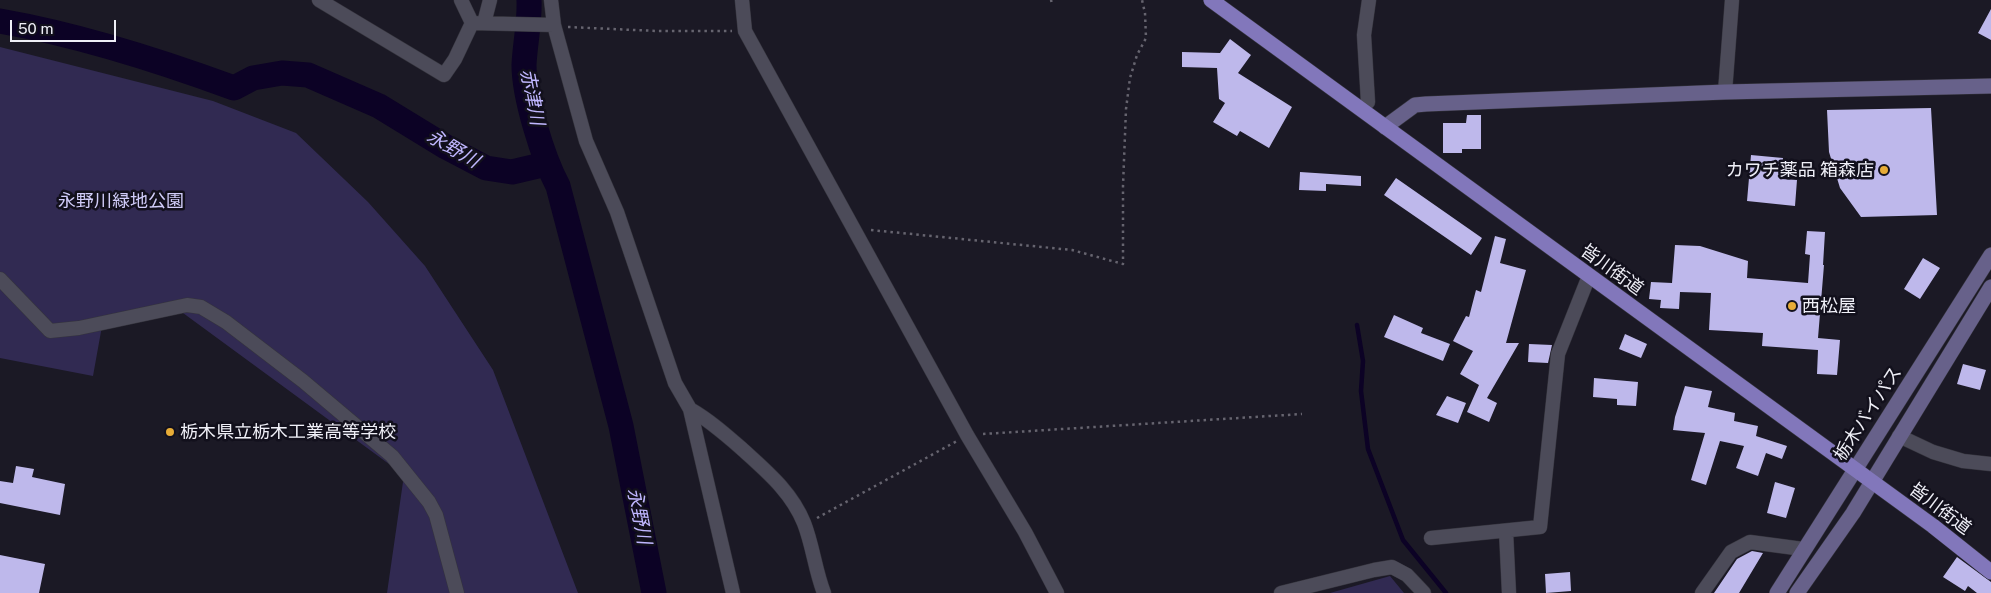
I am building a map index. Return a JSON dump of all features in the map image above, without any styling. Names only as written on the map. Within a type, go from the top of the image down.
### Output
[{"type":"main road","name":"皆川街道","points":[[1211,0],[1934,526],[1991,572]]},
{"type":"main road","points":[[1385,127],[1414,105],[1426,104],[1725,92],[1991,86]]},
{"type":"main road","name":"栃木バイパス","points":[[1777,593],[1991,255]]},
{"type":"main road","name":"栃木バイパス","points":[[1797,593],[1853,513],[1991,287]]},
{"type":"street","points":[[319,0],[444,74],[455,60],[490,0]]},
{"type":"street","points":[[460,0],[478,23],[551,25]]},
{"type":"street","points":[[551,0],[551,25],[586,141],[617,212],[675,383],[690,409],[733,593]]},
{"type":"street","points":[[742,0],[745,31],[967,435],[1024,532],[1057,593]]},
{"type":"street","points":[[1361,109],[1368,102],[1364,35],[1369,0]]},
{"type":"street","points":[[1725,92],[1732,0]]},
{"type":"street","points":[[1431,538],[1540,527],[1558,354],[1589,276]]},
{"type":"street","points":[[0,279],[50,331],[79,328],[187,305],[201,308],[226,322],[303,381],[385,450],[418,486],[436,515],[458,593]]},
{"type":"street","points":[[690,409],[708,419],[779,482],[794,502],[804,524],[824,593]]},
{"type":"street","points":[[1899,436],[1933,452],[1956,459],[1991,464]]},
{"type":"street","points":[[1506,530],[1509,593]]},
{"type":"street","points":[[1702,593],[1731,552],[1750,542],[1803,550]]},
{"type":"street","points":[[1281,593],[1392,567],[1407,575],[1424,593]]},
{"type":"path","points":[[1050,1],[1055,0]]},
{"type":"path","points":[[855,229],[1072,250],[1123,264],[1123,186],[1126,109],[1130,78],[1146,38],[1145,13],[1142,0]]},
{"type":"path","points":[[551,25],[648,31],[745,31]]},
{"type":"path","points":[[804,524],[967,435],[1302,414]]},
{"type":"green space","name":"永野川緑地公園","points":[[0,47],[213,101],[296,133],[368,202],[425,266],[493,370],[578,593],[387,593],[404,475],[183,313],[102,326],[93,376],[0,358]]},
{"type":"green space","points":[[1390,576],[1404,593],[1330,593]]},
{"type":"building","points":[[1991,9],[1991,40],[1978,33]]},
{"type":"building","points":[[1230,39],[1251,55],[1238,73],[1292,107],[1269,148],[1240,131],[1237,136],[1213,122],[1225,103],[1219,99],[1217,68],[1182,67],[1182,52],[1220,53]]},
{"type":"building","name":"カワチ薬品 箱森店","points":[[1931,108],[1937,215],[1861,217],[1840,188],[1829,152],[1827,110]]},
{"type":"building","points":[[1467,115],[1481,115],[1481,149],[1462,149],[1462,153],[1443,153],[1443,123],[1466,123]]},
{"type":"building","points":[[1751,155],[1783,158],[1781,179],[1797,180],[1795,206],[1747,201]]},
{"type":"building","points":[[1300,172],[1361,176],[1361,186],[1326,184],[1326,191],[1299,190]]},
{"type":"building","points":[[1396,178],[1482,238],[1471,255],[1384,195]]},
{"type":"building","points":[[1807,231],[1825,232],[1818,338],[1840,340],[1837,375],[1817,374],[1818,350],[1762,346],[1763,333],[1709,330],[1711,293],[1680,292],[1679,309],[1660,308],[1661,300],[1649,299],[1651,282],[1672,283],[1675,245],[1700,246],[1748,261],[1747,278],[1808,283],[1810,255],[1805,254]]},
{"type":"building","points":[[1495,236],[1506,239],[1500,263],[1526,270],[1506,343],[1519,343],[1487,398],[1497,403],[1489,422],[1467,412],[1479,385],[1460,374],[1473,351],[1453,341],[1466,316],[1469,317],[1476,290],[1481,292]]},
{"type":"building","points":[[1923,258],[1940,268],[1920,299],[1904,289]]},
{"type":"building","points":[[1394,315],[1423,328],[1421,333],[1450,344],[1443,361],[1384,337]]},
{"type":"building","points":[[1625,334],[1647,344],[1641,358],[1619,349]]},
{"type":"building","points":[[1529,344],[1552,345],[1548,363],[1528,362]]},
{"type":"building","points":[[1963,364],[1986,370],[1980,390],[1957,384]]},
{"type":"building","points":[[1594,378],[1638,382],[1636,406],[1617,405],[1617,399],[1593,397]]},
{"type":"building","points":[[1685,386],[1712,391],[1708,407],[1735,413],[1734,421],[1758,426],[1756,436],[1787,446],[1782,459],[1766,453],[1758,476],[1736,468],[1744,446],[1720,441],[1706,485],[1691,480],[1705,433],[1673,430]]},
{"type":"building","points":[[1447,396],[1466,403],[1458,423],[1436,415]]},
{"type":"building","points":[[16,466],[34,469],[32,477],[65,484],[60,515],[0,503],[0,481],[13,483]]},
{"type":"building","points":[[1775,482],[1795,488],[1786,518],[1767,513]]},
{"type":"building","points":[[1752,551],[1763,553],[1739,593],[1714,593],[1737,559]]},
{"type":"building","points":[[0,555],[45,564],[39,593],[0,593]]},
{"type":"building","points":[[1957,557],[1991,582],[1991,593],[1977,593],[1968,586],[1965,591],[1943,577]]},
{"type":"building","points":[[1570,572],[1571,591],[1546,593],[1545,574]]},
{"type":"waterway","name":"永野川","points":[[529,0],[524,65],[527,93],[541,144],[558,186],[621,426],[654,593]]},
{"type":"waterway","name":"永野川","points":[[0,21],[60,33],[119,49],[234,88],[253,78],[282,73],[308,75],[379,106],[446,147],[486,168],[512,172],[546,164]]},
{"type":"waterway","points":[[1357,325],[1363,361],[1361,391],[1368,449],[1403,540],[1446,593]]},
{"type":"place","name":"カワチ薬品 箱森店","points":[[1884,170]]},
{"type":"place","name":"西松屋","points":[[1792,306]]},
{"type":"place","name":"栃木県立栃木工業高等学校","points":[[170,432]]},
{"type":"water label","name":"赤津川","points":[[532,97]]}]
